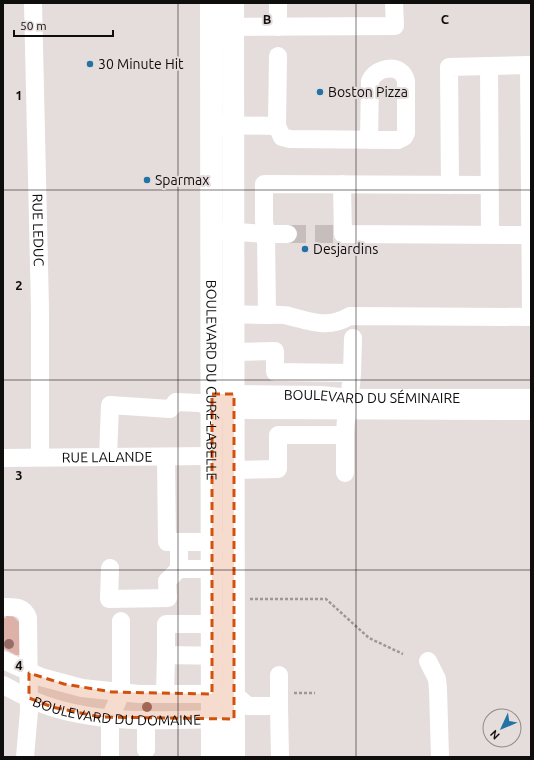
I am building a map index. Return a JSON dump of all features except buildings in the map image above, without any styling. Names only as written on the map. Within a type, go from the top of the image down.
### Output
[{"type":"main road","name":"BOULEVARD DU CURÉ-LABELLE","points":[[211,3],[211,314],[208,402],[211,456],[212,757]]},
{"type":"main road","name":"BOULEVARD DU CURÉ-LABELLE","points":[[233,3],[234,656],[239,706],[234,757]]},
{"type":"street","name":"RUE LEDUC","points":[[33,3],[40,309],[40,457]]},
{"type":"street","points":[[278,3],[278,27]]},
{"type":"street","points":[[211,28],[394,26],[394,3]]},
{"type":"street","points":[[278,56],[277,126],[282,137],[290,139],[369,140]]},
{"type":"street","points":[[211,314],[288,315],[306,322],[338,323],[350,316],[531,317],[529,65],[449,67],[450,185]]},
{"type":"street","points":[[488,66],[490,234]]},
{"type":"street","points":[[211,125],[277,126]]},
{"type":"street","points":[[267,315],[264,184],[490,185]]},
{"type":"street","points":[[342,184],[339,234],[530,235]]},
{"type":"street","points":[[211,232],[234,231],[266,234],[288,234]]},
{"type":"street","points":[[345,473],[345,435],[352,373],[353,338]]},
{"type":"street","points":[[234,352],[275,351],[275,372],[352,373]]},
{"type":"street","name":"BOULEVARD DU SÉMINAIRE","points":[[348,404],[531,398]]},
{"type":"street","name":"BOULEVARD DU SÉMINAIRE","points":[[108,457],[110,405],[170,409],[176,402],[234,402],[348,404],[531,411]]},
{"type":"street","points":[[234,470],[278,469],[278,435],[345,435]]},
{"type":"street","name":"RUE LALANDE","points":[[3,458],[211,456]]},
{"type":"street","points":[[166,457],[167,542],[234,542]]},
{"type":"street","points":[[110,568],[109,599],[168,598],[167,581],[179,569],[179,542]]},
{"type":"street","points":[[179,569],[234,569]]},
{"type":"street","points":[[3,607],[19,608],[24,611],[28,618],[29,698],[25,757]]},
{"type":"street","points":[[110,757],[110,718],[121,693],[121,621]]},
{"type":"street","points":[[166,694],[166,624],[234,624]]},
{"type":"street","points":[[166,655],[234,656]]},
{"type":"street","name":"BOULEVARD DU DOMAINE","points":[[3,660],[28,673],[64,684],[121,693],[212,694],[239,706]]},
{"type":"street","points":[[428,661],[436,679],[438,689],[440,757]]},
{"type":"street","points":[[279,675],[280,757]]},
{"type":"street","name":"BOULEVARD DU DOMAINE","points":[[3,685],[29,698],[63,710],[110,718],[211,719],[239,706]]},
{"type":"street","points":[[239,706],[280,706]]},
{"type":"street","points":[[146,719],[146,750]]},
{"type":"path","points":[[247,599],[326,599],[369,638],[403,654]]},
{"type":"highlighted area","points":[[212,394],[234,394],[234,719],[100,717],[52,707],[29,698],[29,673],[64,684],[112,692],[212,694]]},
{"type":"shaded area","points":[[6,614],[13,616],[19,622],[21,655],[16,655],[3,648],[3,618],[6,618]]},
{"type":"tunnel","points":[[288,234],[335,234]]},
{"type":"place","name":"30 Minute Hit","points":[[90,64]]},
{"type":"place","name":"Boston Pizza","points":[[320,92]]},
{"type":"place","name":"Sparmax","points":[[147,180]]},
{"type":"place","name":"Desjardins","points":[[305,249]]}]
